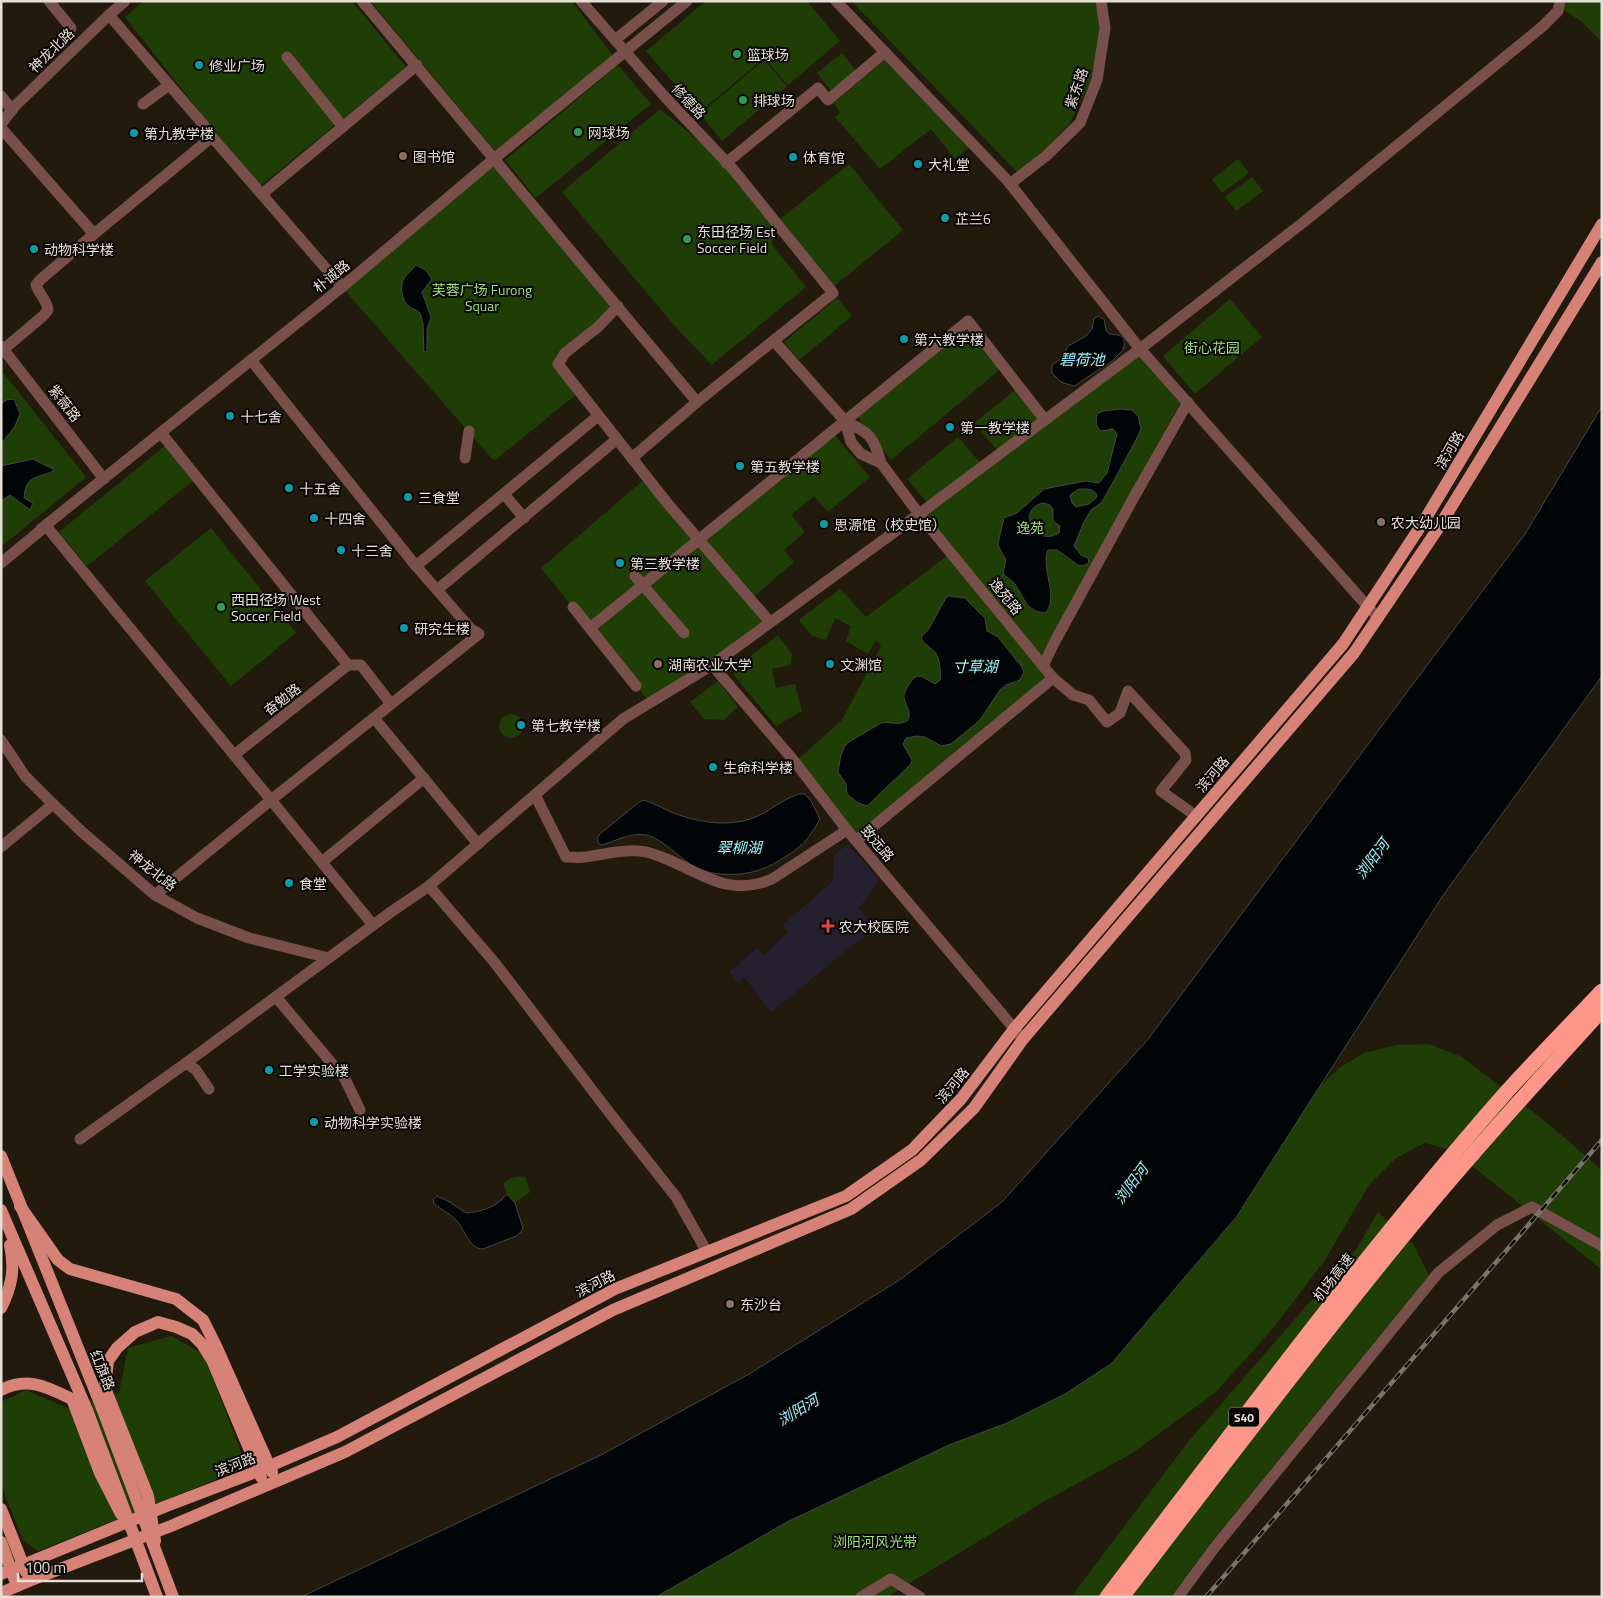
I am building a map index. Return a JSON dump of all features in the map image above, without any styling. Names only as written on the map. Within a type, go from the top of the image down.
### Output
[{"type":"highway","name":"机场高速","points":[[1122,1597],[1286,1382],[1387,1245],[1503,1097],[1602,991]]},
{"type":"highway","name":"机场高速","points":[[1107,1597],[1251,1407],[1387,1245],[1602,1010]]},
{"type":"main road","name":"滨河路","points":[[6,1571],[263,1469],[336,1437],[614,1290],[846,1196],[912,1150],[961,1099],[1014,1029],[1343,644],[1424,521],[1602,224]]},
{"type":"main road","points":[[1,1593],[171,1526],[345,1452],[612,1310],[851,1209],[921,1160],[974,1108],[1023,1039],[1354,654],[1437,530],[1602,262]]},
{"type":"main road","name":"红旗路","points":[[1,1156],[102,1408],[173,1597]]},
{"type":"main road","points":[[20,1206],[58,1260],[70,1269],[176,1299],[203,1320],[216,1346],[263,1469]]},
{"type":"main road","points":[[1,1308],[10,1290],[13,1260],[2,1212]]},
{"type":"main road","points":[[2,1212],[87,1410],[144,1557],[157,1597]]},
{"type":"main road","points":[[157,1554],[148,1496],[105,1388],[108,1361],[117,1348],[134,1332],[158,1322],[192,1334],[202,1344],[212,1360],[271,1483]]},
{"type":"main road","points":[[1,1390],[28,1382],[50,1388],[72,1399],[100,1473],[144,1557]]},
{"type":"main road","points":[[1,1509],[24,1564],[23,1584]]},
{"type":"main road","points":[[1,1542],[6,1571],[23,1584]]},
{"type":"street","points":[[49,1],[71,28]]},
{"type":"street","name":"神龙北路","points":[[1,124],[12,110],[125,1]]},
{"type":"street","name":"修德路","points":[[582,1],[614,40],[729,166],[833,293],[774,341]]},
{"type":"street","points":[[614,40],[663,1]]},
{"type":"street","name":"朴诚路","points":[[46,526],[41,529],[342,287],[495,158],[687,1]]},
{"type":"street","points":[[836,1],[1010,184],[1140,349],[1378,617]]},
{"type":"street","name":"紫东路","points":[[1010,184],[1046,156],[1080,123],[1097,80],[1105,28],[1101,1]]},
{"type":"street","points":[[80,1139],[429,886],[623,720],[712,665],[1140,349],[1305,221],[1543,26],[1558,11],[1560,1]]},
{"type":"street","points":[[365,2],[698,402]]},
{"type":"street","points":[[110,15],[212,137],[342,287]]},
{"type":"street","points":[[729,166],[818,88],[828,100],[885,52]]},
{"type":"street","points":[[287,57],[343,126]]},
{"type":"street","points":[[262,194],[416,65]]},
{"type":"street","points":[[143,104],[169,85]]},
{"type":"street","points":[[1,96],[12,110]]},
{"type":"street","points":[[1,128],[94,234]]},
{"type":"street","points":[[3,348],[48,310],[47,304],[37,289],[36,285],[40,280],[212,137]]},
{"type":"street","points":[[618,306],[598,327],[565,354],[558,364],[668,504],[770,622]]},
{"type":"street","points":[[590,628],[968,322],[1045,420]]},
{"type":"street","points":[[632,458],[774,341]]},
{"type":"street","name":"逸苑路","points":[[774,341],[845,421],[851,442],[861,454],[881,463],[919,514],[1053,678],[1073,695],[1089,700],[1107,722],[1120,713],[1128,691],[1185,754],[1186,760],[1161,791],[1196,816]]},
{"type":"street","name":"紫薇路","points":[[3,348],[104,479]]},
{"type":"street","points":[[156,895],[271,800],[479,634],[471,629],[416,566],[251,360]]},
{"type":"street","points":[[1043,666],[1134,497],[1188,402]]},
{"type":"street","points":[[416,566],[598,416]]},
{"type":"street","points":[[845,421],[865,431],[875,444],[881,463]]},
{"type":"street","points":[[465,458],[469,431]]},
{"type":"street","points":[[160,433],[348,665],[361,664],[391,704]]},
{"type":"street","points":[[437,590],[617,439]]},
{"type":"street","points":[[504,494],[524,518]]},
{"type":"street","points":[[46,526],[373,925]]},
{"type":"street","name":"朴诚路","points":[[1,563],[46,526]]},
{"type":"street","points":[[635,576],[684,633]]},
{"type":"street","points":[[573,607],[636,686]]},
{"type":"street","name":"奋勉路","points":[[234,755],[348,665]]},
{"type":"street","name":"致远路","points":[[712,665],[795,762],[847,830],[1023,1039]]},
{"type":"street","points":[[857,840],[1053,678]]},
{"type":"street","points":[[374,718],[478,844]]},
{"type":"street","name":"神龙北路","points":[[1,740],[25,776],[81,831],[156,895],[197,918],[249,938],[329,958]]},
{"type":"street","points":[[322,862],[424,778]]},
{"type":"street","points":[[535,795],[566,857],[584,857],[639,850],[676,863],[708,880],[733,886],[760,885],[772,880],[847,830]]},
{"type":"street","points":[[1,847],[53,804]]},
{"type":"street","points":[[429,886],[495,963],[676,1197],[707,1252]]},
{"type":"street","points":[[276,997],[345,1079],[360,1110]]},
{"type":"street","points":[[186,1063],[196,1070],[209,1089]]},
{"type":"street","points":[[1178,1597],[1215,1547],[1438,1272],[1497,1225],[1532,1207],[1602,1246]]},
{"type":"street","points":[[860,1597],[891,1579],[920,1597]]},
{"type":"shaded area","name":"农大校医院","points":[[848,844],[879,880],[859,908],[874,928],[771,1012],[745,978],[738,983],[729,972],[757,948],[764,955],[788,932],[782,925],[833,881],[834,855]]},
{"type":"green space","points":[[144,1],[352,1],[406,67],[259,187],[125,17]]},
{"type":"green space","points":[[374,1],[572,1],[613,56],[495,151],[372,3]]},
{"type":"green space","name":"篮球场","points":[[706,1],[807,1],[840,41],[788,85],[764,58],[699,113],[646,51]]},
{"type":"green space","points":[[851,1],[1095,1],[1101,29],[1092,80],[1069,124],[1040,155],[1017,172]]},
{"type":"green space","points":[[1557,1],[1602,1],[1602,42],[1581,21],[1564,10]]},
{"type":"green space","points":[[842,53],[857,72],[832,92],[817,73]]},
{"type":"green space","points":[[887,58],[972,145],[955,159],[931,129],[880,169],[835,117],[840,113],[834,103]]},
{"type":"green space","name":"排球场","points":[[764,60],[787,86],[722,141],[700,114]]},
{"type":"green space","name":"网球场","points":[[618,65],[651,104],[536,198],[505,160]]},
{"type":"green space","name":"东田径场 Est Soccer Field","points":[[660,109],[732,168],[770,215],[772,245],[806,287],[712,365],[673,324],[562,192]]},
{"type":"green space","name":"芙蓉广场 Furong Squar","points":[[495,158],[613,306],[554,364],[578,393],[494,461],[342,287]]},
{"type":"green space","points":[[1238,159],[1249,173],[1222,193],[1212,179]]},
{"type":"green space","points":[[849,164],[903,230],[833,287],[779,220]]},
{"type":"green space","points":[[1252,177],[1263,191],[1236,211],[1225,197]]},
{"type":"green space","points":[[837,298],[852,316],[799,360],[784,342]]},
{"type":"green space","name":"街心花园","points":[[1230,299],[1262,337],[1195,394],[1163,356]]},
{"type":"green space","points":[[968,322],[1003,367],[891,460],[855,414]]},
{"type":"green space","name":"逸苑","points":[[1139,354],[1180,403],[1042,656],[925,514]]},
{"type":"green space","points":[[1,370],[86,477],[1,547]]},
{"type":"green space","points":[[1019,387],[1045,420],[1000,453],[974,423]]},
{"type":"green space","points":[[832,432],[870,477],[828,512],[814,496],[791,515],[805,532],[784,550],[794,562],[751,599],[770,622],[650,703],[541,568],[647,477],[699,539]]},
{"type":"green space","points":[[958,437],[983,466],[930,506],[907,479]]},
{"type":"green space","points":[[166,445],[194,480],[87,566],[59,532]]},
{"type":"green space","name":"西田径场 West Soccer Field","points":[[211,528],[296,633],[231,686],[145,581]]},
{"type":"green space","points":[[951,553],[1053,678],[857,840],[795,762],[842,720],[881,646],[876,640],[868,654],[846,641],[851,626],[835,618],[826,640],[812,636],[800,622],[800,619],[840,589],[866,617]]},
{"type":"green space","points":[[778,635],[792,654],[791,665],[772,669],[776,688],[795,684],[802,711],[776,726],[733,674],[738,666]]},
{"type":"green space","points":[[718,681],[738,707],[724,720],[704,719],[690,702]]},
{"type":"green space","points":[[511,714],[516,715],[522,721],[522,731],[516,737],[511,738],[506,737],[500,731],[499,726],[500,721],[506,715]]},
{"type":"green space","name":"浏阳河风光带","points":[[1429,1044],[1462,1057],[1540,1117],[1602,1170],[1602,1270],[1450,1150],[1425,1143],[1396,1158],[1369,1185],[1325,1260],[1274,1327],[1216,1392],[1131,1454],[1043,1502],[887,1597],[656,1597],[787,1522],[949,1445],[1007,1423],[1065,1394],[1111,1364],[1237,1217],[1316,1091],[1339,1068],[1364,1053],[1397,1045]]},
{"type":"green space","points":[[525,1176],[530,1192],[515,1203],[507,1194],[503,1183],[512,1178]]},
{"type":"green space","points":[[1378,1212],[1413,1244],[1429,1275],[1209,1545],[1171,1597],[1071,1597],[1188,1442],[1357,1248]]},
{"type":"green space","points":[[171,1336],[203,1354],[247,1467],[38,1551],[23,1540],[1,1485],[1,1402],[26,1390],[67,1408],[119,1393],[128,1348]]},
{"type":"water","points":[[416,265],[426,270],[432,279],[422,292],[431,317],[427,330],[427,351],[425,352],[423,323],[420,313],[407,304],[402,293],[403,280]]},
{"type":"water","name":"碧荷池","points":[[1098,316],[1104,319],[1109,334],[1119,335],[1124,339],[1123,350],[1112,361],[1074,386],[1061,382],[1052,373],[1052,365],[1062,358],[1068,346],[1086,336],[1092,329],[1094,319]]},
{"type":"water","points":[[14,399],[20,414],[15,426],[1,444],[1,404],[6,400]]},
{"type":"water","name":"浏阳河","points":[[1602,406],[1602,676],[1444,894],[1237,1216],[1111,1364],[1065,1394],[1007,1423],[949,1445],[787,1522],[656,1597],[301,1597],[601,1455],[749,1374],[901,1279],[1002,1202],[1149,1038],[1525,534]]},
{"type":"water","points":[[1132,410],[1138,416],[1141,429],[1102,502],[1091,510],[1084,522],[1074,546],[1081,555],[1088,558],[1089,563],[1082,566],[1078,565],[1057,550],[1048,550],[1046,565],[1051,600],[1045,613],[1038,612],[1029,607],[1015,584],[1003,573],[1006,560],[998,543],[1004,518],[1017,513],[1044,489],[1085,481],[1099,483],[1107,473],[1117,434],[1113,429],[1101,431],[1098,427],[1096,421],[1097,414],[1103,411]],"holes":[[[1079,489],[1093,491],[1097,495],[1096,498],[1089,504],[1076,507],[1072,503],[1070,495]],[[1043,503],[1050,505],[1053,509],[1053,521],[1060,526],[1059,533],[1050,536],[1042,535],[1035,532],[1031,526],[1030,512]]]},
{"type":"water","points":[[33,459],[55,470],[34,478],[27,484],[24,498],[33,503],[30,510],[10,495],[1,501],[1,466]]},
{"type":"water","name":"寸草湖","points":[[947,596],[965,598],[985,618],[987,631],[998,637],[1024,672],[1020,680],[1006,685],[1000,690],[979,721],[951,744],[941,746],[925,737],[906,738],[903,744],[912,760],[911,764],[867,806],[858,803],[847,794],[846,784],[838,772],[841,754],[849,742],[881,723],[907,721],[909,712],[904,695],[914,678],[921,676],[935,684],[940,680],[940,665],[937,655],[925,644],[921,637],[928,630]]},
{"type":"water","name":"翠柳湖","points":[[799,794],[805,794],[811,801],[820,819],[808,838],[779,861],[749,873],[726,874],[703,871],[658,840],[646,835],[629,836],[602,845],[598,843],[597,838],[600,834],[643,800],[688,818],[725,823],[751,819]]},
{"type":"water","points":[[507,1194],[515,1203],[523,1228],[516,1236],[483,1249],[474,1246],[456,1220],[433,1203],[437,1196],[466,1213],[483,1210],[494,1205]]},
{"type":"railway","points":[[1206,1597],[1602,1140]]},
{"type":"place","name":"篮球场","points":[[737,54]]},
{"type":"place","name":"修业广场","points":[[199,65]]},
{"type":"place","name":"排球场","points":[[743,100]]},
{"type":"place","name":"网球场","points":[[578,132]]},
{"type":"place","name":"第九教学楼","points":[[134,133]]},
{"type":"place","name":"图书馆","points":[[403,156]]},
{"type":"place","name":"体育馆","points":[[793,157]]},
{"type":"place","name":"大礼堂","points":[[918,164]]},
{"type":"place","name":"芷兰6","points":[[945,218]]},
{"type":"place","name":"东田径场 Est Soccer Field","points":[[687,239]]},
{"type":"place","name":"动物科学楼","points":[[34,249]]},
{"type":"place","name":"第六教学楼","points":[[904,339]]},
{"type":"place","name":"十七舍","points":[[230,416]]},
{"type":"place","name":"第一教学楼","points":[[950,427]]},
{"type":"place","name":"第五教学楼","points":[[740,466]]},
{"type":"place","name":"十五舍","points":[[289,488]]},
{"type":"place","name":"三食堂","points":[[408,497]]},
{"type":"place","name":"十四舍","points":[[314,518]]},
{"type":"place","name":"农大幼儿园","points":[[1381,522]]},
{"type":"place","name":"思源馆（校史馆）","points":[[824,524]]},
{"type":"place","name":"十三舍","points":[[341,550]]},
{"type":"place","name":"第三教学楼","points":[[620,563]]},
{"type":"place","name":"西田径场 West Soccer Field","points":[[221,607]]},
{"type":"place","name":"研究生楼","points":[[404,628]]},
{"type":"place","name":"湖南农业大学","points":[[658,664]]},
{"type":"place","name":"文渊馆","points":[[830,664]]},
{"type":"place","name":"第七教学楼","points":[[521,725]]},
{"type":"place","name":"生命科学楼","points":[[713,767]]},
{"type":"place","name":"食堂","points":[[289,883]]},
{"type":"place","name":"农大校医院","points":[[828,926]]},
{"type":"place","name":"工学实验楼","points":[[269,1070]]},
{"type":"place","name":"动物科学实验楼","points":[[314,1122]]},
{"type":"place","name":"东沙台","points":[[730,1304]]}]
